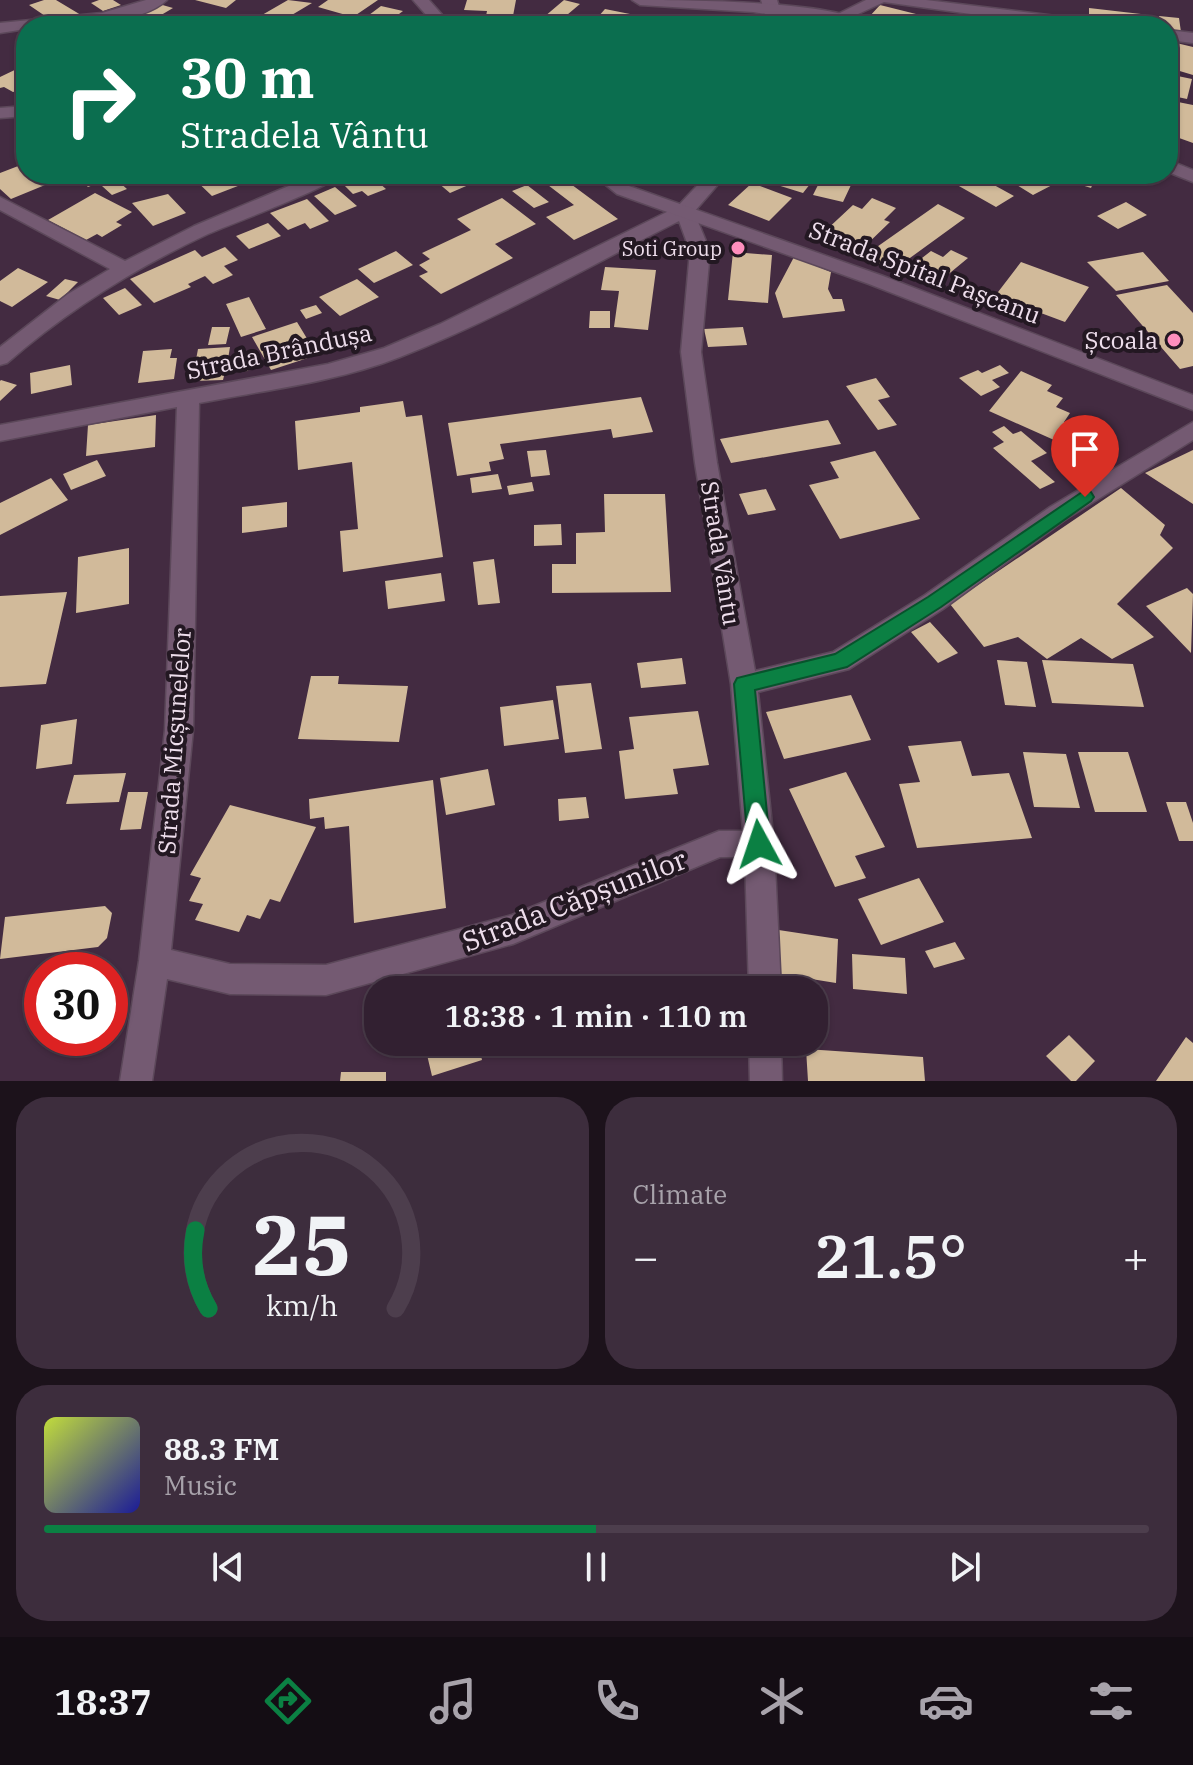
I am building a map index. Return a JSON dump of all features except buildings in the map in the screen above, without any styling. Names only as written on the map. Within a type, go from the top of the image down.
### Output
[{"type":"street","points":[[99,16],[159,0]]},
{"type":"street","points":[[421,0],[435,16]]},
{"type":"street","points":[[640,0],[744,9],[769,5],[827,16]]},
{"type":"street","points":[[842,16],[878,0]]},
{"type":"street","points":[[890,0],[1017,16]]},
{"type":"street","points":[[0,358],[29,331],[123,268],[309,184]]},
{"type":"street","points":[[615,184],[623,190],[684,211],[709,184]]},
{"type":"street","points":[[0,203],[123,268]]},
{"type":"street","name":"Strada Brândușa","points":[[0,433],[329,371],[391,353],[447,329],[684,211]]},
{"type":"street","name":"Strada Spital Pașcanu","points":[[684,211],[876,280],[1193,403]]},
{"type":"street","name":"Strada Vântu","points":[[684,211],[700,251],[691,352],[706,463],[744,684],[759,844],[764,976]]},
{"type":"street","name":"Strada Micșunelelor","points":[[136,1081],[154,961],[179,730],[188,398]]},
{"type":"street","points":[[744,684],[840,661],[934,602],[1058,513],[1193,430]]},
{"type":"street","name":"Strada Căpșunilor","points":[[154,961],[230,979],[326,980],[513,929],[719,844],[759,844]]},
{"type":"street","points":[[765,1056],[766,1081]]},
{"type":"place","name":"Soti Group","points":[[738,248]]},
{"type":"place","name":"Școala","points":[[1174,340]]},
{"type":"route","points":[[759,844],[744,684],[840,661],[934,602],[1085,497]]}]
